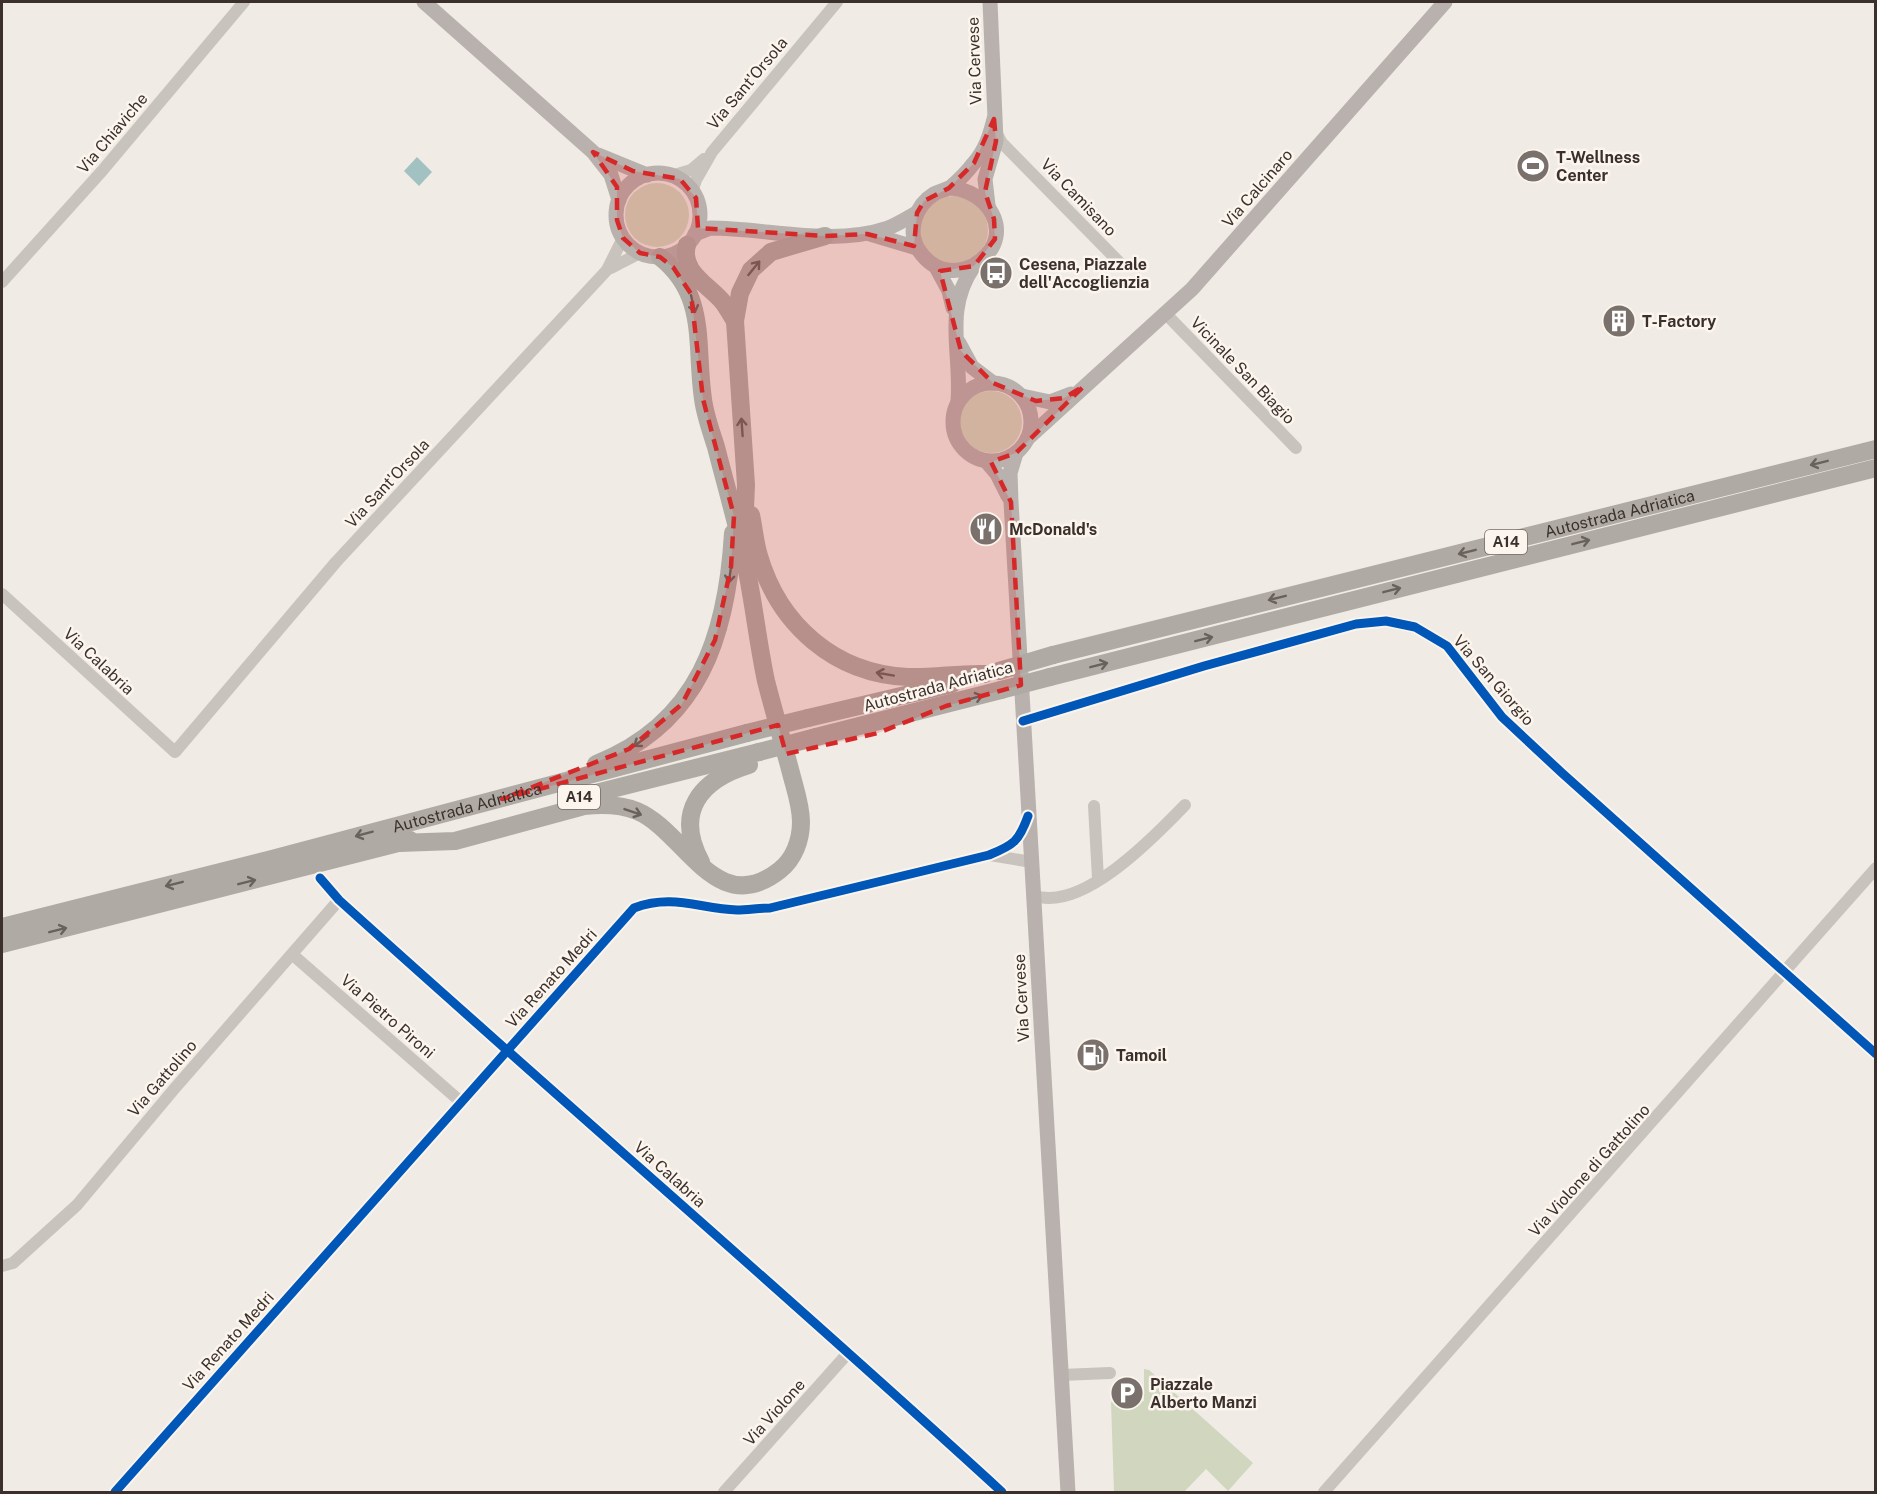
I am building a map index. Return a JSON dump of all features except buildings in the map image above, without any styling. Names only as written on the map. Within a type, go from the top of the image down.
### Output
[{"type":"highway","points":[[744,555],[746,485],[735,321],[745,281],[760,260],[784,246],[825,236]]},
{"type":"highway","points":[[691,240],[685,262],[724,303],[735,321]]},
{"type":"highway","points":[[399,843],[455,841],[584,806],[605,804],[638,812],[659,824],[707,871],[720,880],[738,885],[765,880],[781,870],[793,855],[801,823],[800,806],[766,680],[744,555],[703,399],[698,328],[691,294],[682,278],[660,257]]},
{"type":"highway","name":"Autostrada Adriatica","points":[[2,944],[324,854],[502,799],[747,733],[1875,449]]},
{"type":"highway","name":"Autostrada Adriatica","points":[[324,854],[399,843],[817,742],[1050,677],[1875,468]]},
{"type":"highway","points":[[746,485],[758,556],[786,612],[807,638],[827,653],[851,666],[879,673],[915,677],[992,672]]},
{"type":"highway","points":[[502,799],[520,788],[598,764],[629,749],[657,729],[682,704],[701,672],[715,640],[726,601],[734,516]]},
{"type":"highway","points":[[707,871],[693,847],[690,832],[689,819],[696,800],[720,776],[760,756]]},
{"type":"highway","name":"Autostrada Adriatica","points":[[2,927],[275,867]]},
{"type":"main road","points":[[424,2],[593,152],[611,175],[619,200],[617,220],[623,238],[640,253],[660,257],[679,251],[710,228],[825,236],[867,234],[890,227],[916,213]]},
{"type":"main road","name":"Via Cervese","points":[[988,205],[985,179],[993,156],[995,125],[990,2]]},
{"type":"main road","name":"Via Calcinaro","points":[[1027,439],[1166,314],[1445,2]]},
{"type":"main road","name":"Via Cervese","points":[[949,188],[982,152],[995,125]]},
{"type":"main road","points":[[593,152],[620,166],[647,175],[671,176],[696,199],[740,231]]},
{"type":"main road","points":[[619,200],[635,180],[647,175]]},
{"type":"main road","points":[[958,401],[973,387],[993,383],[1009,386],[1022,396],[1031,417],[1027,439],[1016,453],[1007,458],[986,461],[975,458],[959,443],[952,423],[958,401],[956,329],[959,290],[974,266],[984,258],[995,239],[994,219],[988,205],[971,191],[949,188],[924,201],[916,213],[913,236],[917,248],[925,259],[936,267],[949,291],[956,329],[966,360],[993,383]]},
{"type":"main road","points":[[691,240],[700,215],[696,199]]},
{"type":"main road","points":[[867,234],[917,248]]},
{"type":"main road","points":[[936,267],[955,270],[974,266]]},
{"type":"main road","name":"Via Calcinaro","points":[[1022,396],[1050,402],[1064,398],[1084,386]]},
{"type":"main road","name":"Via Cervese","points":[[1016,453],[1010,473],[1011,502],[1068,1492]]},
{"type":"main road","name":"Via Cervese","points":[[986,461],[997,474],[1011,502]]},
{"type":"street","name":"Via Chiaviche","points":[[2,282],[102,171],[244,2]]},
{"type":"street","name":"Via Sant'Orsola","points":[[696,199],[696,180],[712,152],[837,2]]},
{"type":"street","name":"Via Camisano","points":[[995,125],[1013,153],[1122,265]]},
{"type":"street","points":[[671,176],[691,170],[712,152]]},
{"type":"street","points":[[993,156],[1013,153]]},
{"type":"street","name":"Via Sant'Orsola","points":[[175,752],[336,562],[607,270],[623,238]]},
{"type":"street","points":[[607,270],[624,259],[640,253]]},
{"type":"street","name":"Vicinale San Biagio","points":[[1166,314],[1296,448]]},
{"type":"street","name":"Via Calabria","points":[[2,594],[175,752]]},
{"type":"street","name":"Via San Giorgio","points":[[1023,721],[1204,666],[1356,624],[1386,621],[1415,627],[1447,646],[1502,717],[1875,1054]]},
{"type":"street","points":[[1033,895],[1067,897],[1098,879],[1138,854],[1185,805]]},
{"type":"street","points":[[1094,806],[1098,879]]},
{"type":"street","name":"Via Renato Medri","points":[[115,1492],[634,909],[653,901],[737,910],[770,908],[988,855],[1016,842],[1022,834],[1028,816]]},
{"type":"street","name":"Via Renato Medri","points":[[988,855],[1031,862]]},
{"type":"street","name":"Via Violone di Gattolino","points":[[1324,1492],[1664,1111],[1875,868]]},
{"type":"street","name":"Via Calabria","points":[[320,878],[339,900],[506,1051],[1002,1492]]},
{"type":"street","name":"Via Gattolino","points":[[2,1266],[13,1263],[77,1205],[182,1080],[339,900]]},
{"type":"street","name":"Via Pietro Pironi","points":[[293,955],[461,1102]]},
{"type":"street","name":"Via Violone","points":[[724,1492],[848,1353]]},
{"type":"street","points":[[1060,1375],[1110,1373]]},
{"type":"highlighted area","points":[[994,119],[996,141],[985,192],[994,219],[995,239],[974,266],[940,271],[961,351],[993,383],[1036,401],[1064,398],[1084,386],[1016,453],[991,462],[1011,502],[1021,685],[946,706],[878,733],[786,754],[778,725],[502,799],[629,749],[682,704],[715,640],[731,567],[734,516],[703,399],[691,294],[673,267],[660,257],[640,253],[623,238],[617,220],[617,187],[593,152],[633,171],[680,179],[696,198],[698,228],[825,236],[867,234],[914,246],[917,213],[924,201],[949,188],[974,163]]},
{"type":"green space","points":[[657,183],[675,189],[683,197],[689,215],[683,233],[675,241],[657,247],[639,241],[631,233],[625,215],[631,197],[639,189]]},
{"type":"green space","points":[[954,196],[967,199],[978,206],[985,217],[988,230],[985,243],[978,254],[967,261],[954,264],[941,261],[930,254],[923,243],[920,230],[923,217],[930,206],[941,199]]},
{"type":"green space","points":[[985,391],[997,391],[1013,400],[1020,410],[1022,422],[1020,434],[1013,444],[997,453],[985,453],[974,448],[965,439],[960,428],[960,416],[965,405],[974,396]]},
{"type":"green space","points":[[1144,1369],[1149,1370],[1253,1463],[1228,1491],[1206,1469],[1184,1492],[1114,1492],[1111,1402],[1144,1401]]},
{"type":"water","points":[[417,157],[432,172],[419,186],[404,171]]},
{"type":"cycle path","points":[[1023,721],[1204,666],[1356,624],[1386,621],[1415,627],[1447,646],[1502,717],[1876,1054]]},
{"type":"cycle path","points":[[115,1492],[634,908],[661,902],[737,910],[770,908],[989,855],[1010,845],[1022,831],[1028,816]]},
{"type":"cycle path","points":[[320,878],[339,900],[1002,1492]]},
{"type":"place","name":"T-Wellness Center","points":[[1533,166]]},
{"type":"place","name":"Cesena, Piazzale dell'Accoglienzia","points":[[996,273]]},
{"type":"place","name":"T-Factory","points":[[1619,321]]},
{"type":"place","name":"McDonald's","points":[[986,529]]},
{"type":"place","name":"Tamoil","points":[[1093,1055]]},
{"type":"place","name":"Piazzale Alberto Manzi","points":[[1127,1393]]}]
